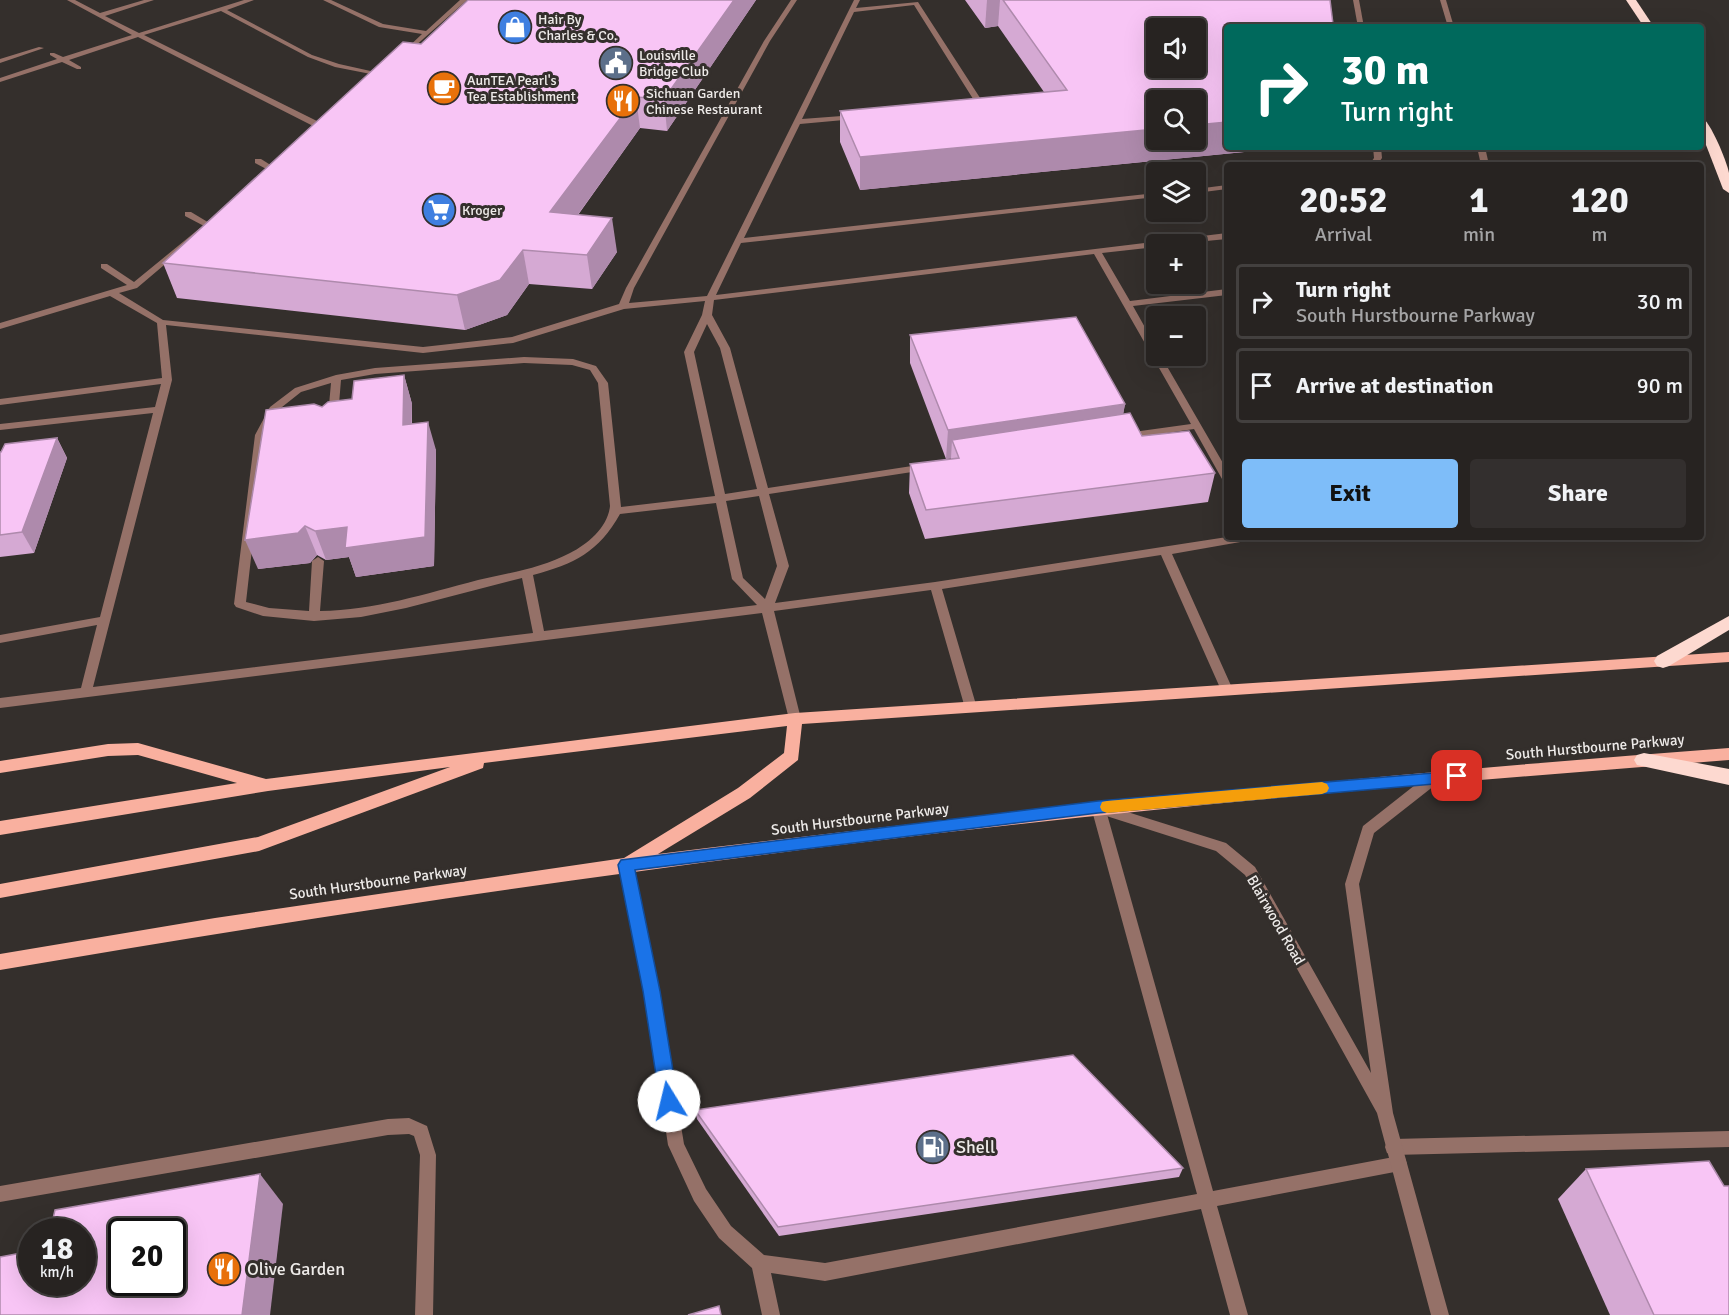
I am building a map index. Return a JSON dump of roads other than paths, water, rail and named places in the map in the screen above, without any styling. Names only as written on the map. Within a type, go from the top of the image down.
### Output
[{"type":"highway","points":[[1632,0],[1647,24]]},
{"type":"highway","points":[[1704,126],[1729,189]]},
{"type":"highway","points":[[1663,661],[1729,622]]},
{"type":"highway","points":[[1644,760],[1729,777]]},
{"type":"main road","points":[[0,828],[268,785],[795,719],[1729,657]]},
{"type":"main road","points":[[626,865],[744,793],[792,756],[795,719]]},
{"type":"main road","points":[[0,767],[108,750],[138,749],[268,785]]},
{"type":"main road","points":[[0,891],[259,844],[505,754]]},
{"type":"main road","name":"South Hurstbourne Parkway","points":[[0,962],[220,923],[626,865],[1098,807],[1729,754]]},
{"type":"street","points":[[70,0],[322,127]]},
{"type":"street","points":[[100,15],[152,0]]},
{"type":"street","points":[[0,80],[251,0]]},
{"type":"street","points":[[326,0],[381,26],[427,33]]},
{"type":"street","points":[[396,60],[462,0]]},
{"type":"street","points":[[623,306],[630,288],[761,51],[794,0]]},
{"type":"street","points":[[795,719],[767,608],[738,579],[716,499],[689,352],[707,315],[710,298],[857,0]]},
{"type":"street","points":[[1356,0],[1360,24]]},
{"type":"street","points":[[1443,0],[1450,24]]},
{"type":"street","points":[[852,10],[916,3],[980,104],[957,107]]},
{"type":"street","points":[[221,9],[310,56],[337,66],[381,74]]},
{"type":"street","points":[[0,61],[41,48]]},
{"type":"street","points":[[52,54],[79,68]]},
{"type":"street","points":[[373,82],[389,67]]},
{"type":"street","points":[[796,122],[865,116]]},
{"type":"street","points":[[314,134],[331,120]]},
{"type":"street","points":[[258,161],[273,169]]},
{"type":"street","points":[[265,176],[281,162]]},
{"type":"street","points":[[1206,190],[1224,187]]},
{"type":"street","points":[[738,241],[1146,196]]},
{"type":"street","points":[[188,214],[207,224]]},
{"type":"street","points":[[1,325],[134,286],[216,217]]},
{"type":"street","points":[[112,293],[161,322],[423,350],[513,340],[623,306],[710,298],[1224,236]]},
{"type":"street","points":[[1096,251],[1224,474]]},
{"type":"street","points":[[104,266],[134,286]]},
{"type":"street","points":[[1127,304],[1224,295]]},
{"type":"street","points":[[707,315],[726,348],[783,566],[767,608]]},
{"type":"street","points":[[86,692],[167,380],[161,322]]},
{"type":"street","points":[[524,360],[573,362],[592,368],[603,383],[616,511],[601,538],[565,560],[527,573],[452,591],[404,606],[360,614],[314,617],[256,612],[240,604],[260,435],[273,409],[298,390],[336,378],[375,371],[524,360]]},
{"type":"street","points":[[331,432],[336,378]]},
{"type":"street","points":[[0,402],[167,380]]},
{"type":"street","points":[[0,427],[158,411]]},
{"type":"street","points":[[1114,438],[1196,426]]},
{"type":"street","points":[[616,511],[716,499],[938,465]]},
{"type":"street","points":[[0,703],[935,586],[1227,540]]},
{"type":"street","points":[[1165,550],[1227,690]]},
{"type":"street","points":[[314,617],[318,561]]},
{"type":"street","points":[[527,573],[539,634]]},
{"type":"street","points":[[935,586],[971,708]]},
{"type":"street","points":[[0,639],[104,620]]},
{"type":"street","name":"Blairwood Road","points":[[1434,778],[1368,831],[1352,884],[1385,1113],[1440,1315]]},
{"type":"street","points":[[1098,807],[1239,1315]]},
{"type":"street","name":"Blairwood Road","points":[[1098,807],[1221,847],[1250,871],[1385,1113]]},
{"type":"street","points":[[626,865],[652,991],[676,1145],[700,1195],[725,1232],[760,1263],[825,1272],[1399,1164]]},
{"type":"street","points":[[0,1194],[388,1127],[409,1126],[421,1131],[428,1155],[424,1315]]},
{"type":"street","points":[[1393,1148],[1729,1139]]},
{"type":"street","points":[[760,1263],[771,1315]]},
{"type":"place","name":"Hair By Charles & Co.","points":[[515,27]]},
{"type":"place","name":"Louisville Bridge Club","points":[[616,63]]},
{"type":"place","name":"AunTEA Pearl's Tea Establishment","points":[[444,88]]},
{"type":"place","name":"Sichuan Garden Chinese Restaurant","points":[[623,101]]},
{"type":"place","name":"Kroger","points":[[439,210]]},
{"type":"place","name":"Shell","points":[[933,1147]]},
{"type":"place","name":"Olive Garden","points":[[224,1269]]}]
